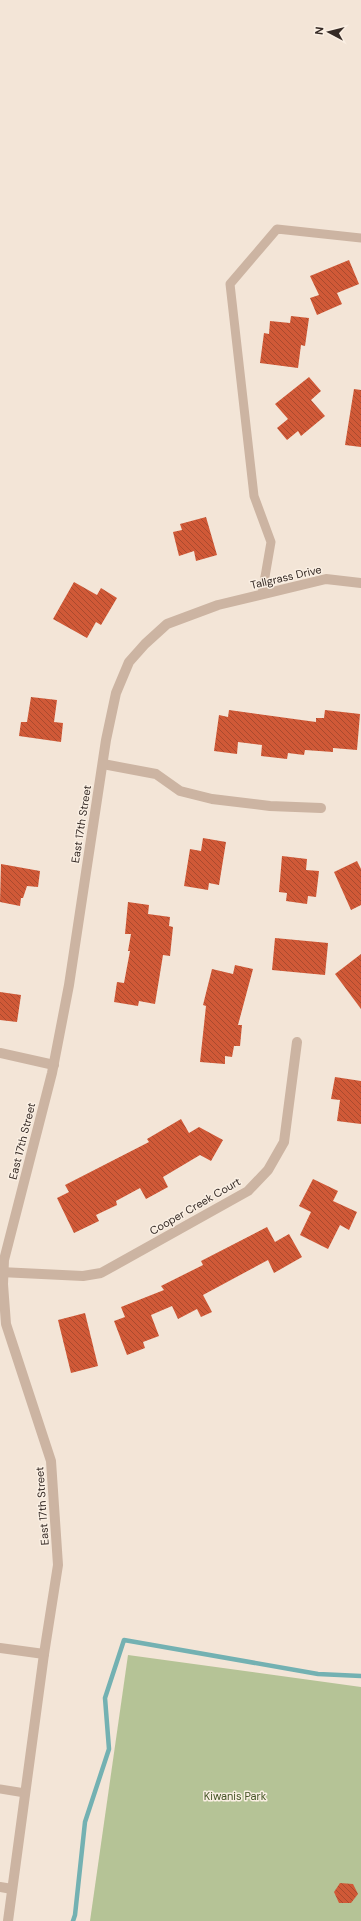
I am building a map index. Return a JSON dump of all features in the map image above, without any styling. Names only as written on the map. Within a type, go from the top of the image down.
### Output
[{"type":"street","name":"Tallgrass Drive","points":[[240,600],[326,579],[361,583]]},
{"type":"street","name":"East 17th Street","points":[[8,1921],[44,1654],[58,1566],[51,1461],[6,1324],[2,1272],[4,1260],[54,1065],[69,985],[102,764],[116,693],[129,662],[145,644],[168,624],[218,605],[240,600]]},
{"type":"street","points":[[102,764],[156,774],[180,791],[212,799],[270,806],[321,808]]},
{"type":"street","name":"Cooper Creek Court","points":[[2,1272],[83,1276],[101,1273],[248,1191],[268,1170],[284,1142],[297,1042]]},
{"type":"street","points":[[0,1053],[54,1065]]},
{"type":"street","points":[[0,1648],[44,1654]]},
{"type":"street","points":[[0,1888],[12,1889]]},
{"type":"lane","points":[[262,594],[271,542],[254,496],[230,284],[278,229],[361,238]]},
{"type":"lane","points":[[0,1790],[25,1792]]},
{"type":"green space","name":"Kiwanis Park","points":[[128,1655],[361,1687],[361,1921],[90,1921]]},
{"type":"building","points":[[349,260],[359,284],[337,293],[342,304],[317,315],[310,298],[319,295],[310,276]]},
{"type":"building","points":[[291,316],[309,318],[305,346],[301,345],[298,368],[260,363],[264,333],[269,334],[270,321],[290,323]]},
{"type":"building","points":[[309,377],[321,391],[311,400],[325,416],[301,436],[298,431],[287,440],[277,428],[288,419],[275,404]]},
{"type":"building","points":[[354,389],[361,390],[361,447],[345,445]]},
{"type":"building","points":[[206,517],[217,555],[196,561],[194,551],[179,556],[173,532],[182,530],[180,524]]},
{"type":"building","points":[[74,582],[97,595],[101,588],[117,598],[101,625],[96,622],[87,638],[53,619]]},
{"type":"building","points":[[31,697],[57,700],[54,722],[63,723],[61,742],[19,736],[21,722],[27,722]]},
{"type":"building","points":[[229,710],[316,722],[316,718],[324,718],[325,710],[360,714],[357,750],[333,748],[333,752],[305,750],[304,755],[288,753],[287,759],[261,756],[262,745],[238,742],[237,754],[214,751],[219,715],[228,717]]},
{"type":"building","points":[[203,838],[226,842],[219,885],[209,883],[208,890],[184,886],[190,849],[201,851]]},
{"type":"building","points":[[282,856],[307,859],[306,870],[319,871],[316,897],[308,896],[307,904],[286,901],[287,893],[279,892]]},
{"type":"building","points":[[357,861],[361,869],[361,905],[351,910],[334,872]]},
{"type":"building","points":[[1,864],[40,871],[38,887],[27,886],[23,898],[21,898],[20,906],[0,902]]},
{"type":"building","points":[[128,902],[149,905],[148,914],[170,917],[169,926],[173,927],[170,956],[163,955],[155,1004],[139,1001],[138,1006],[114,1002],[117,982],[124,983],[130,951],[128,951],[131,934],[125,934]]},
{"type":"building","points":[[275,938],[328,943],[325,975],[272,970]]},
{"type":"building","points":[[361,954],[361,1009],[335,974]]},
{"type":"building","points":[[235,965],[253,969],[238,1025],[242,1025],[240,1046],[234,1046],[232,1057],[225,1056],[225,1064],[200,1062],[206,1006],[203,1005],[212,969],[233,974]]},
{"type":"building","points":[[0,992],[21,995],[17,1022],[0,1020]]},
{"type":"building","points":[[335,1077],[361,1081],[361,1124],[337,1121],[340,1100],[331,1099]]},
{"type":"building","points":[[181,1119],[189,1133],[199,1127],[223,1140],[211,1161],[200,1155],[163,1177],[168,1187],[146,1199],[140,1188],[116,1201],[117,1205],[96,1215],[99,1221],[74,1233],[57,1198],[69,1192],[65,1185],[149,1142],[147,1139]]},
{"type":"building","points":[[313,1179],[338,1191],[333,1201],[357,1212],[349,1230],[340,1225],[328,1249],[300,1235],[311,1212],[299,1206]]},
{"type":"building","points":[[267,1227],[275,1242],[289,1234],[302,1257],[274,1273],[268,1260],[203,1295],[212,1312],[201,1317],[197,1309],[178,1319],[172,1306],[151,1315],[159,1336],[143,1342],[145,1348],[127,1355],[114,1321],[125,1317],[121,1307],[164,1290],[161,1286],[203,1265],[201,1261]]},
{"type":"building","points":[[85,1313],[98,1366],[71,1373],[58,1320]]},
{"type":"building","points":[[340,1883],[353,1884],[358,1894],[351,1903],[339,1903],[334,1892]]},
{"type":"waterway","points":[[73,1921],[75,1915],[85,1822],[109,1749],[105,1698],[124,1640],[318,1674],[361,1676]]}]
